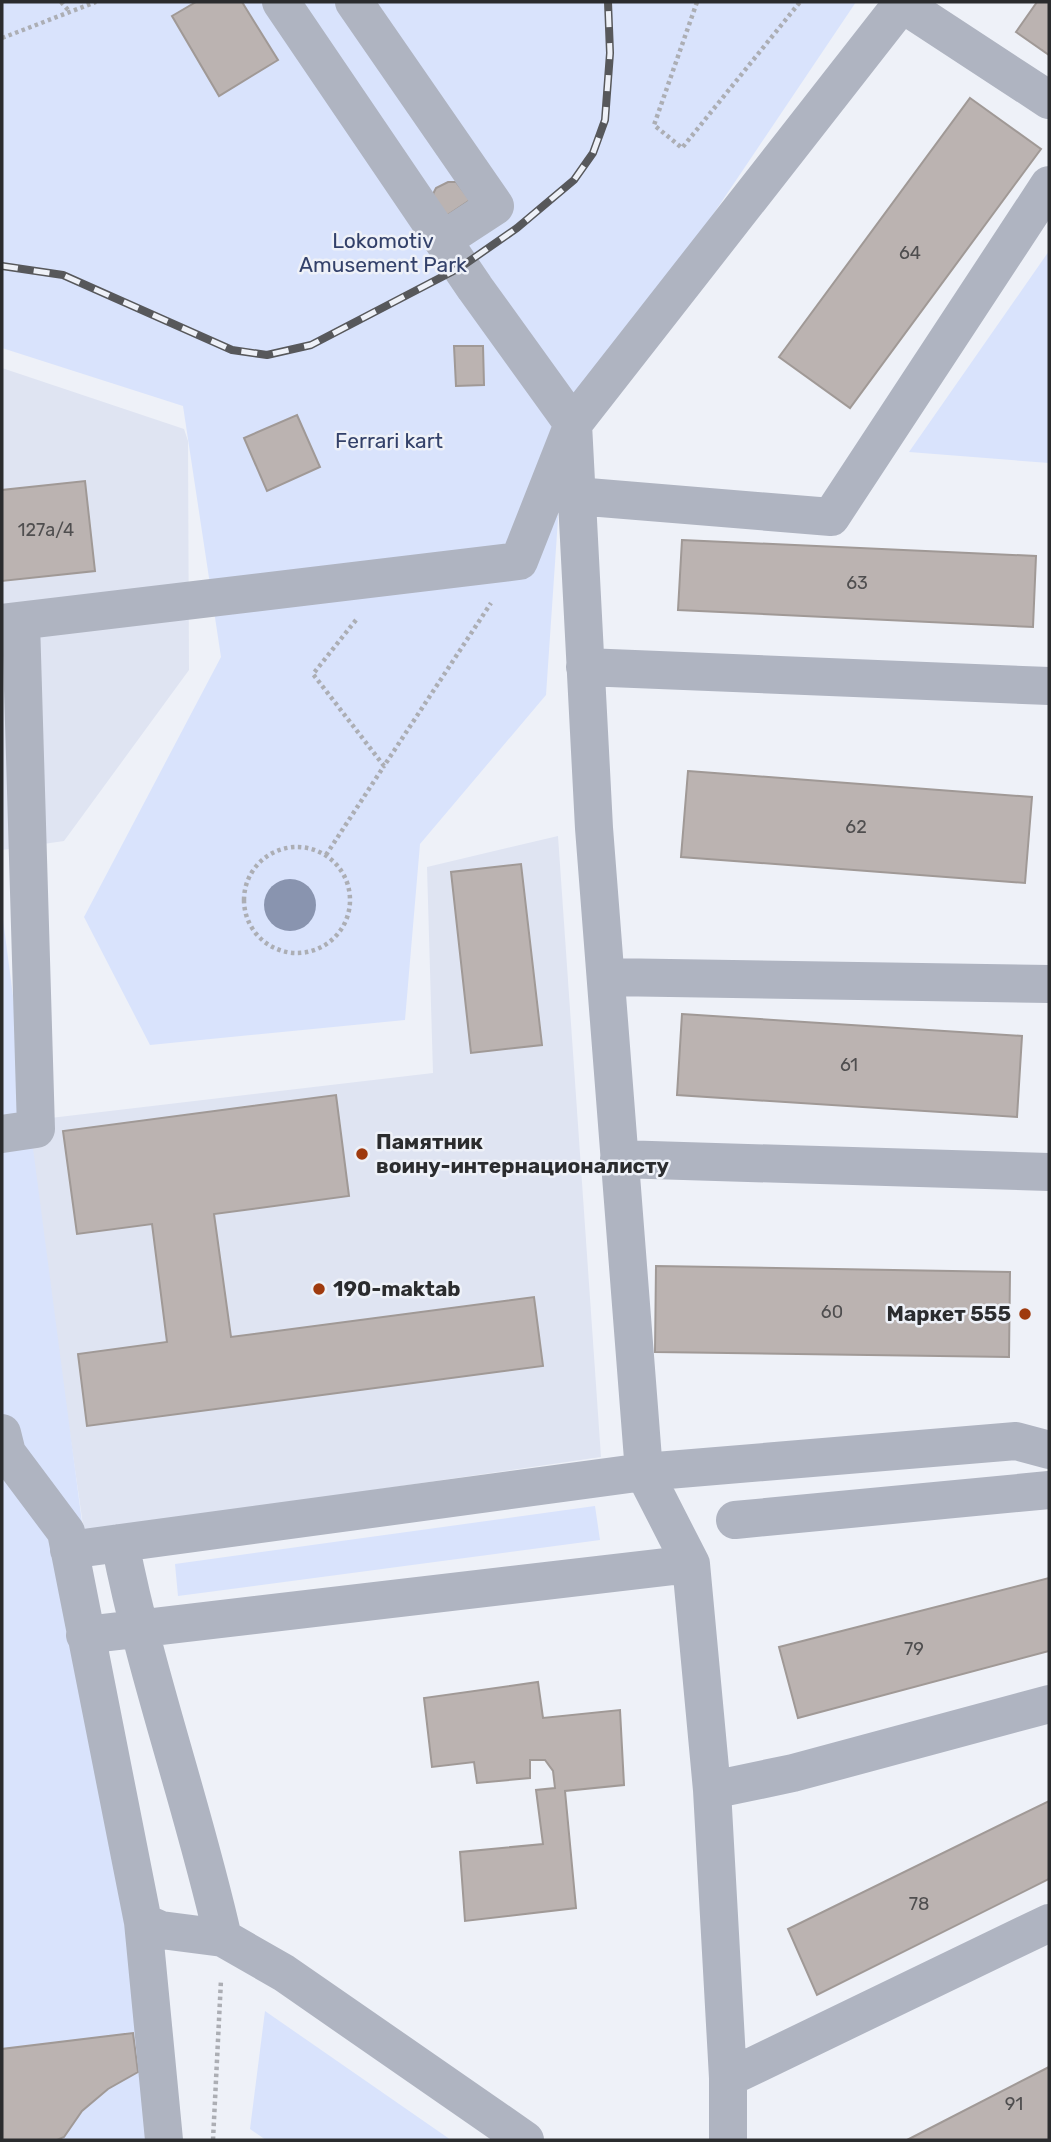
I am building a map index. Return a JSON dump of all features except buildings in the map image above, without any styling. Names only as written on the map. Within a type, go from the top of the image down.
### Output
[{"type":"street","points":[[281,2],[475,288],[573,424],[594,828],[644,1472],[691,1564],[712,1790],[728,2078],[728,2140]]},
{"type":"street","points":[[354,2],[495,206],[443,240]]},
{"type":"street","points":[[2,1134],[36,1129],[11,622],[519,561],[573,424],[902,3],[1049,100]]},
{"type":"street","points":[[576,496],[831,517],[1049,185]]},
{"type":"street","points":[[585,667],[1049,686]]},
{"type":"street","points":[[607,977],[1049,984]]},
{"type":"street","points":[[619,1158],[1049,1172]]},
{"type":"street","points":[[2,1433],[7,1453],[66,1532],[143,1922],[164,2140]]},
{"type":"street","points":[[69,1550],[644,1472],[1016,1441],[1049,1450]]},
{"type":"street","points":[[735,1520],[1049,1490]]},
{"type":"street","points":[[120,1543],[136,1628],[202,1846],[223,1938]]},
{"type":"street","points":[[85,1635],[691,1564]]},
{"type":"street","points":[[712,1790],[793,1773],[1049,1704]]},
{"type":"street","points":[[143,1922],[161,1930],[223,1938],[284,1973],[525,2140]]},
{"type":"street","points":[[728,2078],[1049,1923]]},
{"type":"path","points":[[61,2],[69,12]]},
{"type":"path","points":[[2,38],[96,2]]},
{"type":"path","points":[[697,2],[654,125],[682,148],[800,2]]},
{"type":"path","points":[[326,855],[519,561]]},
{"type":"path","points":[[384,766],[313,674],[391,575]]},
{"type":"path","points":[[306,847],[326,855],[342,871],[351,893],[348,916],[337,936],[317,949],[299,953],[281,951],[264,942],[252,927],[245,910],[245,890],[252,871],[267,856],[286,848],[306,847]]},
{"type":"path","points":[[213,2140],[223,1938]]},
{"type":"shaded area","points":[[2,368],[184,429],[188,441],[189,670],[64,841],[2,850]]},
{"type":"shaded area","name":"190-maktab","points":[[558,836],[601,1457],[84,1532],[25,1121],[433,1073],[427,867]]},
{"type":"shaded area","points":[[290,879],[309,886],[316,905],[309,924],[290,931],[271,924],[264,905],[271,886]]},
{"type":"green space","name":"Lokomotiv Amusement Park","points":[[2,2],[856,2],[572,424],[561,475],[546,695],[420,844],[405,1020],[150,1045],[84,917],[221,657],[183,406],[2,348]]},
{"type":"green space","points":[[1049,251],[1049,463],[909,452]]},
{"type":"green space","points":[[2,912],[163,2140],[2,2140]]},
{"type":"green space","points":[[595,1506],[600,1540],[178,1596],[175,1564]]},
{"type":"green space","points":[[265,2011],[451,2140],[266,2140],[250,2129]]},
{"type":"railway","points":[[2,266],[63,275],[232,350],[267,355],[311,345],[461,267],[517,228],[574,180],[593,153],[605,120],[610,53],[608,2]]},
{"type":"place","name":"Памятник воину-интернационалисту","points":[[362,1154]]},
{"type":"place","name":"190-maktab","points":[[319,1289]]},
{"type":"place","name":"Маркет 555","points":[[1025,1314]]},
{"type":"park label","name":"Ferrari kart","points":[[389,441]]}]
